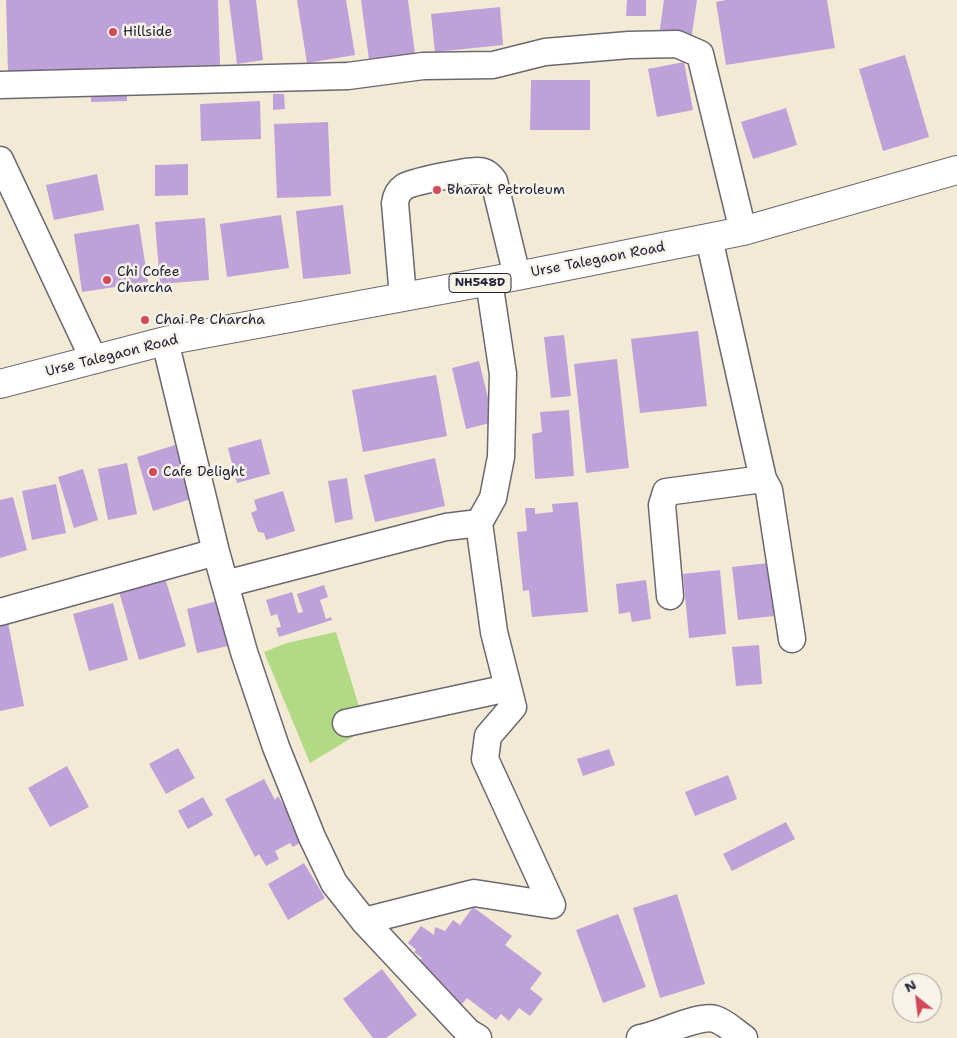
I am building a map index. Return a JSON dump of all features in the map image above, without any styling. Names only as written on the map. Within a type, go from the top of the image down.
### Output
[{"type":"highway","name":"Urse Talegaon Road","points":[[0,384],[166,341],[517,276],[744,231],[957,170]]},
{"type":"street","points":[[0,85],[348,76],[423,66],[493,65],[545,52],[629,45],[677,44],[700,54],[744,231]]},
{"type":"street","points":[[0,160],[94,360]]},
{"type":"street","points":[[403,297],[396,196],[405,186],[440,177],[478,171],[489,174],[494,181],[517,276]]},
{"type":"street","points":[[709,238],[763,479],[769,490],[792,639]]},
{"type":"street","points":[[364,920],[474,893],[552,905],[485,759],[488,736],[513,707],[494,632],[479,523],[493,498],[501,457],[503,374],[489,281]]},
{"type":"street","points":[[166,341],[216,552],[244,652],[273,739],[312,837],[334,883],[364,920],[468,1032],[478,1038]]},
{"type":"street","points":[[670,596],[662,505],[666,492],[763,479]]},
{"type":"street","points":[[225,584],[446,527],[479,523]]},
{"type":"street","points":[[0,612],[216,552]]},
{"type":"street","points":[[346,723],[508,688]]},
{"type":"street","points":[[640,1038],[653,1036],[702,1018],[715,1019],[744,1038]]},
{"type":"green space","points":[[336,632],[366,729],[310,763],[264,652],[287,643]]},
{"type":"building","name":"Hillside","points":[[6,0],[218,0],[220,65],[8,71]]},
{"type":"building","points":[[229,0],[256,0],[263,60],[237,64]]},
{"type":"building","points":[[297,0],[346,0],[355,55],[307,63]]},
{"type":"building","points":[[361,0],[408,0],[415,54],[369,60]]},
{"type":"building","points":[[627,0],[646,0],[646,16],[626,16]]},
{"type":"building","points":[[664,0],[697,0],[691,40],[659,36]]},
{"type":"building","points":[[726,0],[827,0],[835,48],[726,65],[716,2]]},
{"type":"building","points":[[500,7],[503,45],[435,52],[431,14]]},
{"type":"building","points":[[905,55],[929,137],[883,151],[859,69]]},
{"type":"building","points":[[684,62],[693,110],[657,117],[648,69]]},
{"type":"building","points":[[531,80],[590,80],[590,130],[530,130]]},
{"type":"building","points":[[127,89],[127,101],[91,102],[91,90]]},
{"type":"building","points":[[273,94],[284,94],[285,109],[273,110]]},
{"type":"building","points":[[260,101],[261,139],[201,141],[200,104]]},
{"type":"building","points":[[786,108],[797,145],[753,159],[741,122]]},
{"type":"building","points":[[328,122],[331,196],[277,198],[274,124]]},
{"type":"building","points":[[188,164],[188,195],[155,196],[155,165]]},
{"type":"building","points":[[97,174],[104,210],[54,220],[46,185]]},
{"type":"building","points":[[343,205],[351,274],[303,279],[296,211]]},
{"type":"building","points":[[281,215],[289,268],[227,277],[220,224]]},
{"type":"building","points":[[205,218],[209,280],[160,284],[155,222]]},
{"type":"building","points":[[139,224],[148,282],[82,292],[74,234]]},
{"type":"building","points":[[698,331],[707,406],[640,413],[631,339]]},
{"type":"building","points":[[564,335],[571,396],[551,398],[544,337]]},
{"type":"building","points":[[617,359],[629,468],[586,473],[574,364]]},
{"type":"building","points":[[479,361],[494,422],[466,429],[452,368]]},
{"type":"building","points":[[436,375],[447,436],[363,452],[352,390]]},
{"type":"building","points":[[569,410],[574,476],[535,479],[532,434],[542,432],[540,412]]},
{"type":"building","points":[[261,439],[270,474],[237,483],[228,448]]},
{"type":"building","points":[[175,445],[191,499],[153,511],[137,457]]},
{"type":"building","points":[[435,458],[445,506],[375,522],[364,475]]},
{"type":"building","points":[[127,463],[137,514],[108,520],[98,469]]},
{"type":"building","points":[[83,469],[98,520],[74,528],[58,477]]},
{"type":"building","points":[[347,478],[353,519],[335,523],[328,481]]},
{"type":"building","points":[[56,484],[66,533],[32,540],[22,491]]},
{"type":"building","points":[[283,491],[295,531],[266,540],[264,533],[258,532],[251,513],[257,510],[254,500]]},
{"type":"building","points":[[13,497],[27,550],[0,558],[0,500]]},
{"type":"building","points":[[578,502],[588,612],[532,617],[529,590],[523,591],[517,532],[527,531],[525,508],[535,508],[535,514],[553,512],[552,504]]},
{"type":"building","points":[[768,563],[774,616],[738,620],[732,567]]},
{"type":"building","points":[[720,570],[726,634],[689,638],[683,574]]},
{"type":"building","points":[[165,578],[186,646],[139,660],[119,592]]},
{"type":"building","points":[[646,580],[651,619],[632,622],[630,612],[619,614],[616,584]]},
{"type":"building","points":[[324,585],[328,597],[320,600],[326,619],[331,617],[332,620],[279,637],[276,628],[281,627],[277,614],[271,616],[266,600],[292,592],[298,613],[303,612],[297,594]]},
{"type":"building","points":[[217,601],[228,646],[197,653],[187,609]]},
{"type":"building","points":[[113,603],[128,660],[89,671],[73,614]]},
{"type":"building","points":[[8,622],[24,706],[0,711],[0,624]]},
{"type":"building","points":[[759,645],[762,684],[736,686],[732,647]]},
{"type":"building","points":[[178,748],[195,778],[166,794],[149,764]]},
{"type":"building","points":[[609,749],[615,765],[583,776],[577,759]]},
{"type":"building","points":[[67,766],[89,807],[50,827],[28,788]]},
{"type":"building","points":[[728,775],[737,799],[695,816],[685,792]]},
{"type":"building","points":[[264,779],[275,800],[278,796],[292,818],[290,823],[301,842],[293,847],[290,843],[275,851],[279,859],[266,866],[259,854],[255,857],[225,799]]},
{"type":"building","points":[[203,797],[213,815],[188,829],[178,811]]},
{"type":"building","points":[[786,822],[795,839],[732,871],[723,854]]},
{"type":"building","points":[[304,863],[325,898],[288,920],[268,884]]},
{"type":"building","points":[[677,894],[705,984],[660,998],[633,908]]},
{"type":"building","points":[[473,907],[512,936],[505,945],[542,973],[530,989],[543,999],[530,1016],[519,1008],[509,1021],[501,1014],[496,1020],[467,998],[462,1004],[422,975],[417,964],[422,958],[414,952],[416,950],[408,943],[421,926],[434,935],[435,927],[445,931],[453,920],[460,925]]},
{"type":"building","points":[[618,914],[646,987],[603,1003],[576,930]]},
{"type":"building","points":[[382,969],[417,1015],[386,1038],[373,1038],[343,999]]},
{"type":"place","name":"Hillside","points":[[113,32]]},
{"type":"place","name":"Bharat Petroleum","points":[[437,190]]},
{"type":"place","name":"Chi Cofee Charcha","points":[[107,280]]},
{"type":"place","name":"Chai Pe Charcha","points":[[145,320]]},
{"type":"place","name":"Cafe Delight","points":[[153,472]]}]
